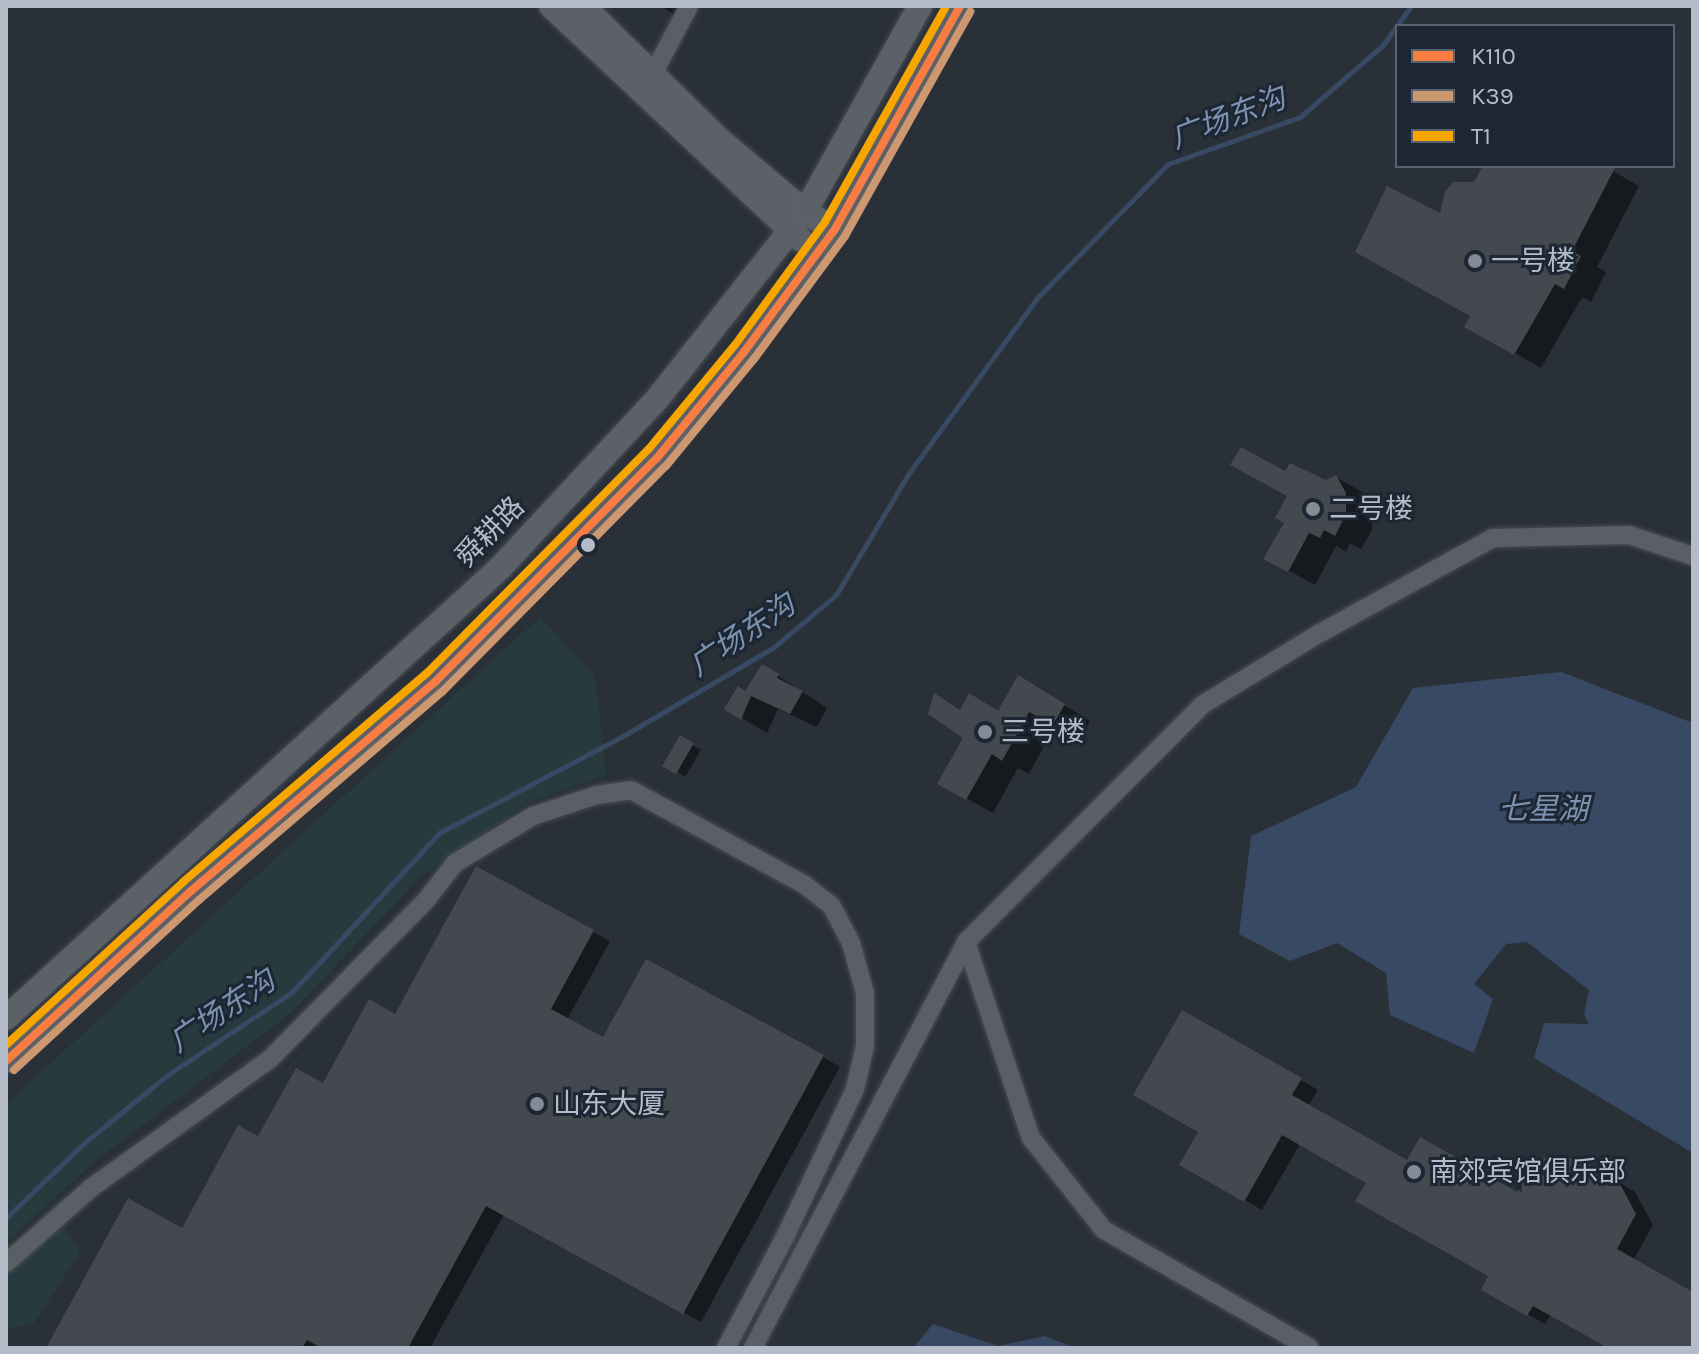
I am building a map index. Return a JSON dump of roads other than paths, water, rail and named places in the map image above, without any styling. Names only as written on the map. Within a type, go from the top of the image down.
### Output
[{"type":"main road","points":[[551,6],[737,183],[798,221],[835,229]]},
{"type":"main road","points":[[583,6],[798,221],[815,256]]},
{"type":"main road","name":"舜耕路","points":[[6,1018],[500,568],[658,398],[798,221],[920,6]]},
{"type":"main road","points":[[6,1061],[191,891],[435,682],[657,458],[744,352],[835,229],[960,6]]},
{"type":"street","points":[[653,74],[689,6]]},
{"type":"street","points":[[753,1348],[966,942],[1202,705],[1320,633],[1493,538],[1629,535],[1693,556]]},
{"type":"street","points":[[6,1263],[91,1188],[270,1059],[427,899],[455,863],[533,816],[597,795],[631,790],[805,885],[831,905],[851,943],[865,993],[865,1046],[855,1089],[785,1237],[726,1348]]},
{"type":"street","points":[[966,942],[1031,1138],[1104,1230],[1310,1348]]},
{"type":"water","name":"七星湖","points":[[1561,672],[1693,723],[1693,1153],[1534,1058],[1544,1023],[1589,1024],[1584,1014],[1589,990],[1527,942],[1506,944],[1474,984],[1493,999],[1474,1053],[1390,1015],[1386,973],[1337,943],[1290,961],[1239,934],[1251,836],[1356,787],[1413,688]]},
{"type":"water","points":[[933,1324],[998,1346],[1045,1336],[1075,1348],[913,1348]]},
{"type":"waterway","name":"广场东沟","points":[[1398,24],[1411,6]]},
{"type":"waterway","name":"广场东沟","points":[[6,1218],[83,1144],[166,1076],[292,992],[439,833],[623,736],[774,647],[836,595],[909,473],[1038,297],[1168,164],[1300,117],[1383,45],[1395,28]]},
{"type":"place","name":"一号楼","points":[[1475,261]]},
{"type":"place","name":"二号楼","points":[[1313,509]]},
{"type":"place","name":"三号楼","points":[[985,732]]},
{"type":"place","name":"山东大厦","points":[[537,1104]]},
{"type":"place","name":"南郊宾馆俱乐部","points":[[1414,1172]]}]
